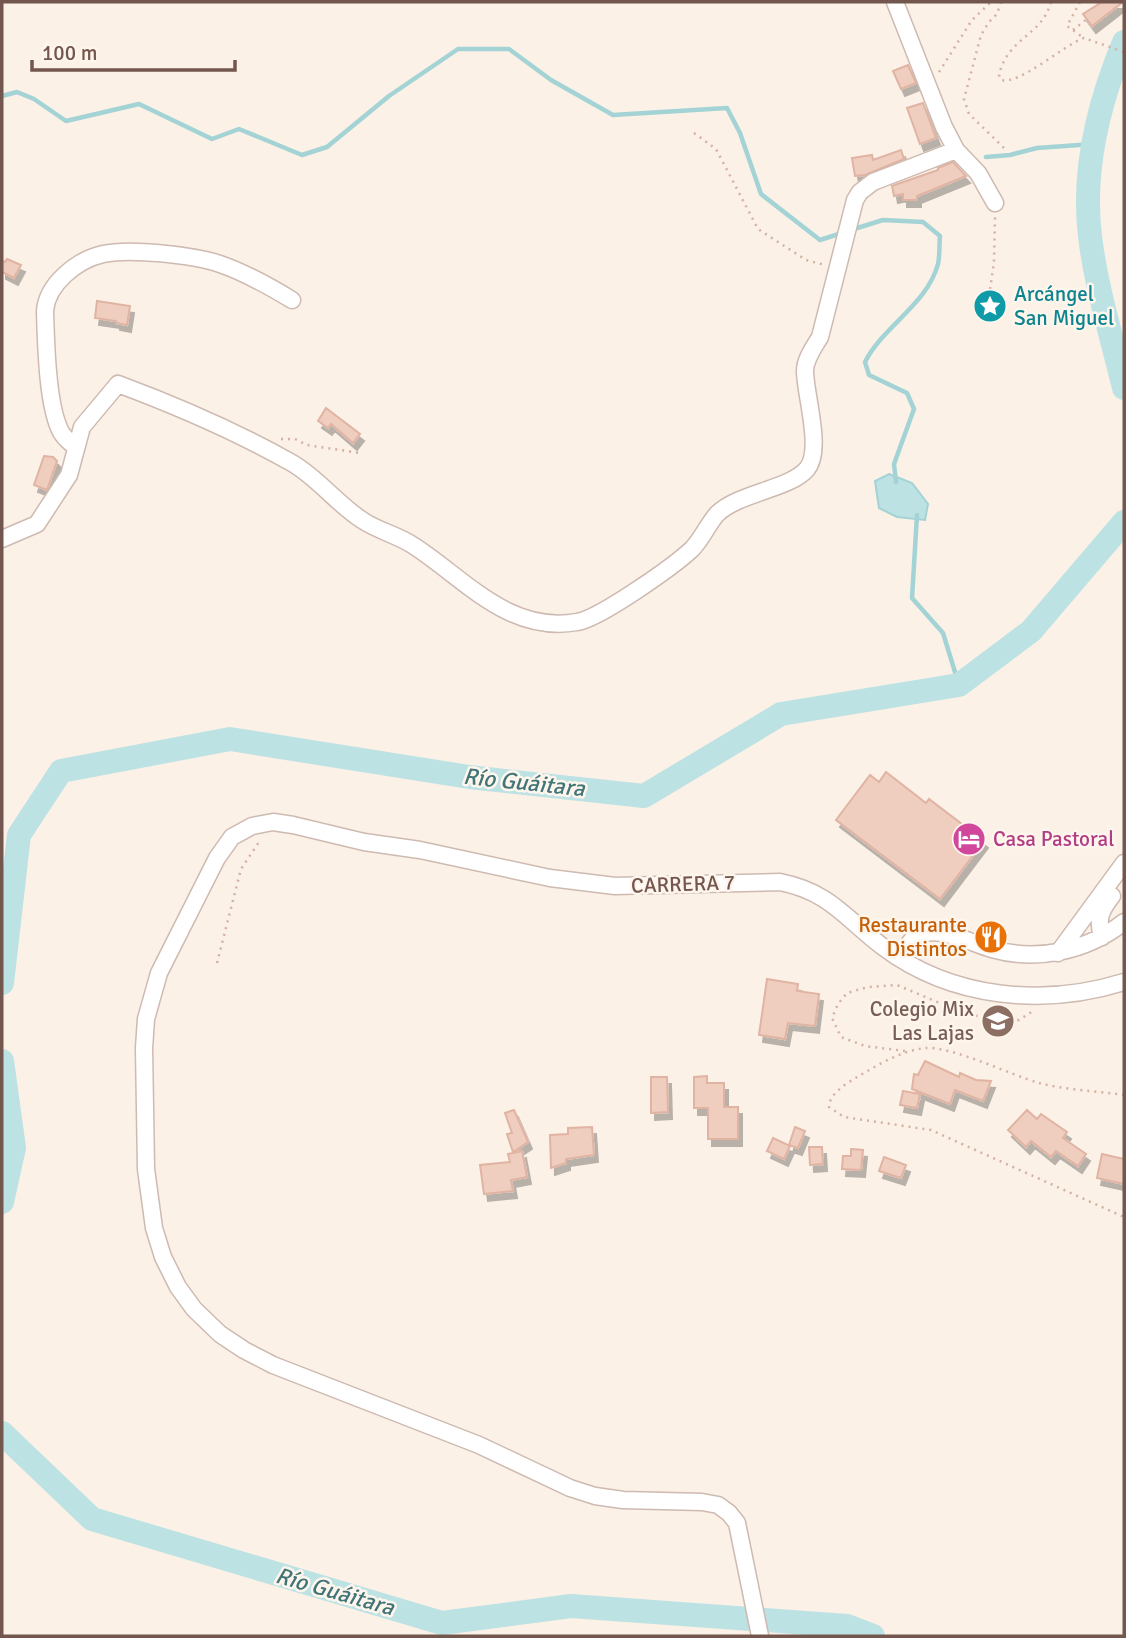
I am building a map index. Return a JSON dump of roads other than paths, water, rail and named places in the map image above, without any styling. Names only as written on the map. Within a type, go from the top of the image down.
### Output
[{"type":"street","points":[[895,2],[941,120],[956,150],[978,173],[995,203]]},
{"type":"street","points":[[2,539],[37,524],[69,475],[82,427],[118,384],[167,402],[294,464],[326,488],[361,520],[412,544],[502,610],[527,620],[552,623],[578,622],[601,614],[692,549],[718,513],[765,489],[789,481],[806,470],[813,456],[810,400],[805,369],[810,353],[820,337],[855,200],[866,186],[956,150]]},
{"type":"street","points":[[76,448],[60,430],[53,400],[45,311],[46,298],[66,274],[80,264],[103,254],[154,253],[182,256],[231,268],[255,278],[292,300]]},
{"type":"street","name":"CARRERA 7","points":[[760,1636],[737,1523],[718,1505],[702,1502],[623,1500],[594,1496],[570,1488],[479,1445],[273,1365],[220,1334],[194,1309],[178,1287],[163,1257],[149,1200],[144,1075],[146,1019],[159,973],[217,858],[232,837],[252,825],[273,822],[581,882],[615,886],[780,882],[803,887],[824,898],[882,947],[902,960],[929,973],[977,989],[1021,997],[1057,996],[1092,992],[1124,982]]},
{"type":"street","points":[[1058,953],[1124,863]]},
{"type":"street","points":[[1102,937],[1098,924],[1102,909],[1124,881]]},
{"type":"street","points":[[902,960],[913,937],[923,933],[959,938],[995,950],[1029,954],[1058,953],[1102,937],[1124,922]]},
{"type":"water","points":[[889,474],[912,483],[928,504],[925,520],[897,517],[879,508],[875,481]]},
{"type":"waterway","name":"Río Guáitara","points":[[1124,42],[1100,112],[1088,186],[1090,236],[1096,274],[1124,388]]},
{"type":"waterway","points":[[2,96],[17,92],[34,99],[66,121],[139,104],[212,139],[239,129],[302,155],[327,147],[389,96],[458,49],[509,49],[551,80],[613,115],[727,108],[740,133],[761,194],[820,240],[842,233]]},
{"type":"waterway","points":[[986,157],[1010,155],[1037,148],[1093,144]]},
{"type":"waterway","points":[[851,230],[883,220],[923,222],[940,236],[939,261],[932,279],[915,304],[882,337],[865,362],[869,375],[907,393],[914,409],[894,464],[896,482]]},
{"type":"waterway","points":[[917,515],[912,598],[943,633],[959,685]]},
{"type":"waterway","name":"Río Guáitara","points":[[2,983],[19,835],[61,771],[230,739],[469,777],[644,796],[781,714],[959,685],[1031,631],[1124,522]]},
{"type":"waterway","name":"Río Guáitara","points":[[2,1061],[14,1148],[2,1202]]},
{"type":"waterway","name":"Río Guáitara","points":[[2,1433],[92,1519],[442,1623],[571,1606],[847,1626],[873,1636]]},
{"type":"place","name":"Arcángel San Miguel","points":[[990,306]]},
{"type":"place","name":"Casa Pastoral","points":[[969,839]]},
{"type":"place","name":"Restaurante Distintos","points":[[991,937]]},
{"type":"place","name":"Colegio Mix Las Lajas","points":[[998,1021]]}]
